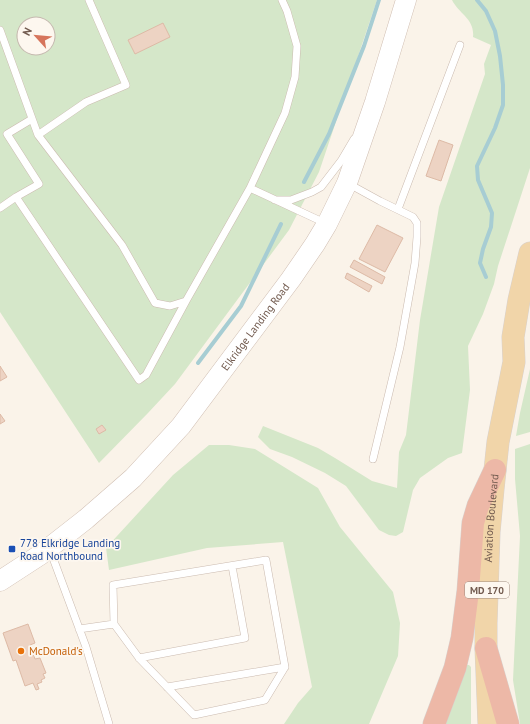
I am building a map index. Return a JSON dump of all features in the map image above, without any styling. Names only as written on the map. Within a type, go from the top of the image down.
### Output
[{"type":"highway","points":[[434,724],[455,668],[460,646],[468,590],[473,523],[478,506],[495,470]]},
{"type":"highway","points":[[486,648],[508,724]]},
{"type":"main road","name":"Elkridge Landing Road","points":[[0,580],[40,555],[86,519],[133,478],[181,426],[291,279],[327,224],[347,183],[375,102],[406,0]]},
{"type":"main road","name":"Aviation Boulevard","points":[[514,362],[513,337],[518,300],[530,253]]},
{"type":"main road","name":"Aviation Boulevard","points":[[489,724],[486,623],[490,532],[495,470],[503,413],[514,362],[524,341],[530,322]]},
{"type":"lane","points":[[38,135],[86,102],[126,85],[89,0]]},
{"type":"lane","points":[[16,198],[139,380],[146,375],[250,188],[285,113],[295,77],[297,46],[287,11],[282,0]]},
{"type":"lane","points":[[0,30],[38,135],[122,245],[155,303],[170,306],[186,301]]},
{"type":"lane","points":[[398,210],[460,45]]},
{"type":"lane","points":[[275,200],[291,200],[321,187],[341,160],[375,102]]},
{"type":"lane","points":[[0,208],[39,184],[7,134],[32,120]]},
{"type":"lane","points":[[347,183],[413,217],[417,223],[415,263],[406,305],[400,347],[372,459]]},
{"type":"lane","points":[[250,188],[327,224]]},
{"type":"lane","points":[[49,548],[86,647],[108,724]]},
{"type":"lane","points":[[266,560],[285,667],[265,700],[194,715],[139,658],[114,624],[113,585],[232,566],[266,560]]},
{"type":"lane","points":[[139,658],[244,638],[232,566]]},
{"type":"lane","points":[[79,629],[114,624]]},
{"type":"lane","points":[[167,687],[285,667]]},
{"type":"green space","points":[[0,0],[377,0],[319,172],[289,230],[175,384],[99,463],[0,312]]},
{"type":"green space","points":[[452,0],[530,0],[530,168],[498,266],[494,284],[483,314],[468,346],[470,390],[462,453],[448,458],[420,478],[413,490],[403,532],[396,536],[389,535],[379,530],[346,486],[325,473],[292,457],[270,449],[258,437],[263,426],[318,448],[372,481],[397,488],[399,452],[406,435],[420,320],[439,207],[485,74],[484,64],[491,45],[473,37],[472,26]]},
{"type":"green space","points":[[530,369],[530,432],[516,436],[520,413]]},
{"type":"green space","points":[[530,444],[530,724],[520,724],[513,680],[520,536],[515,479],[515,449]]},
{"type":"green space","points":[[209,445],[229,445],[255,449],[318,488],[340,527],[393,592],[400,623],[398,656],[369,724],[284,724],[298,703],[312,687],[283,542],[207,548],[109,570],[106,548],[173,475]]},
{"type":"green space","points":[[464,665],[469,665],[471,667],[471,724],[441,724]]},
{"type":"building","points":[[163,23],[170,37],[135,54],[128,40]]},
{"type":"building","points":[[439,140],[453,145],[441,181],[426,176]]},
{"type":"building","points":[[377,225],[403,238],[385,272],[359,259]]},
{"type":"building","points":[[354,260],[385,277],[382,284],[350,267]]},
{"type":"building","points":[[347,273],[372,286],[369,292],[345,278]]},
{"type":"building","points":[[0,366],[7,377],[0,381]]},
{"type":"building","points":[[0,414],[5,421],[0,424]]},
{"type":"building","points":[[102,425],[106,430],[99,434],[96,429]]},
{"type":"building","name":"McDonald's","points":[[28,624],[35,643],[30,645],[35,659],[40,658],[46,673],[43,674],[45,678],[41,680],[42,682],[37,684],[39,689],[36,690],[33,683],[25,686],[16,660],[13,661],[3,633]]},
{"type":"waterway","points":[[304,182],[329,134],[364,46],[379,0]]},
{"type":"waterway","points":[[477,0],[486,11],[495,31],[500,56],[503,85],[503,105],[495,128],[477,166],[478,180],[492,213],[491,227],[483,249],[480,263],[486,277]]},
{"type":"waterway","points":[[198,363],[241,306],[281,224]]},
{"type":"place","name":"778 Elkridge Landing Road Northbound","points":[[12,549]]},
{"type":"place","name":"McDonald's","points":[[21,651]]}]
